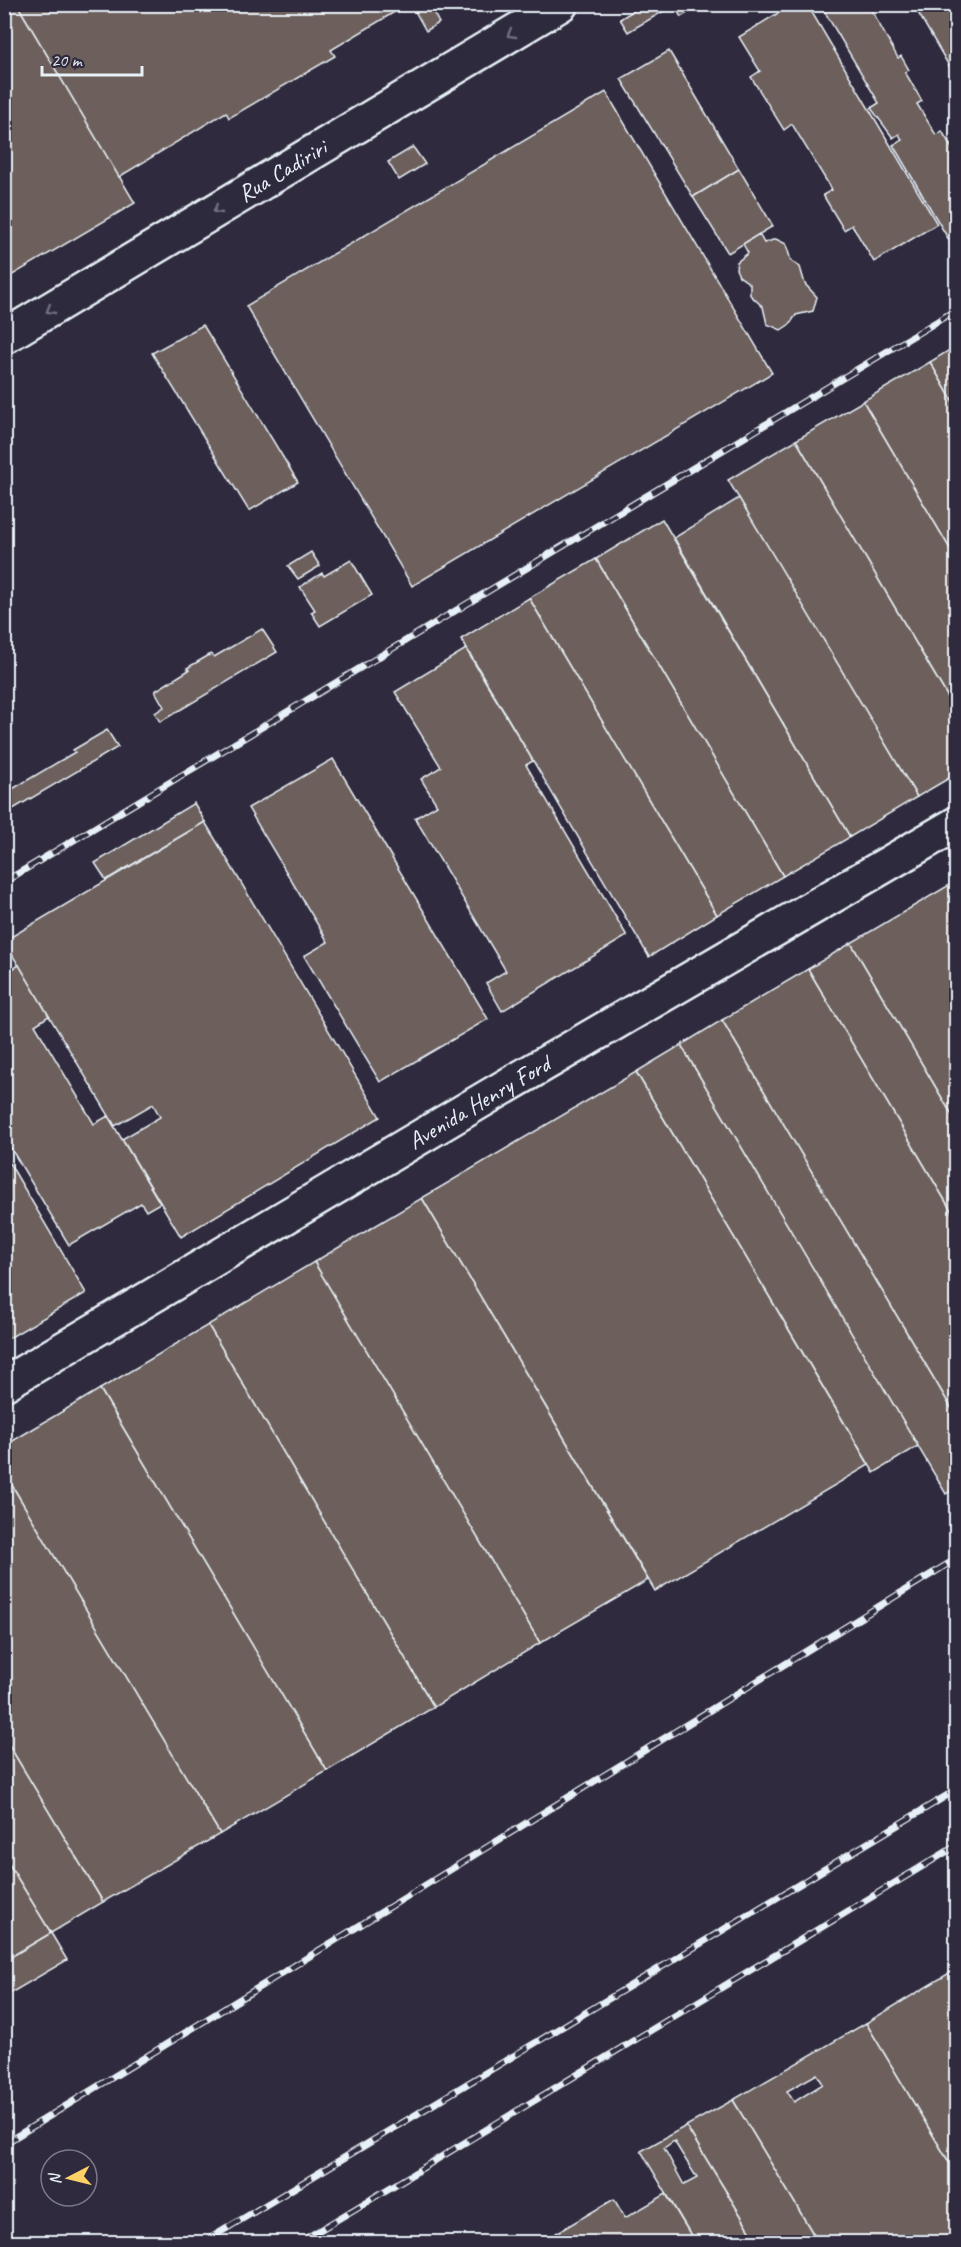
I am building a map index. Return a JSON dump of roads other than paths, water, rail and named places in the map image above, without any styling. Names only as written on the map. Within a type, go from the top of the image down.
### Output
[{"type":"street","name":"Rua Cadiriri","points":[[4,337],[561,4]]},
{"type":"street","name":"Avenida Henry Ford","points":[[4,1384],[491,1095],[957,824]]},
{"type":"railway","points":[[4,882],[956,310]]},
{"type":"railway","points":[[4,2144],[956,1559]]},
{"type":"railway","points":[[204,2242],[956,1790]]},
{"type":"railway","points":[[300,2242],[956,1846]]}]
